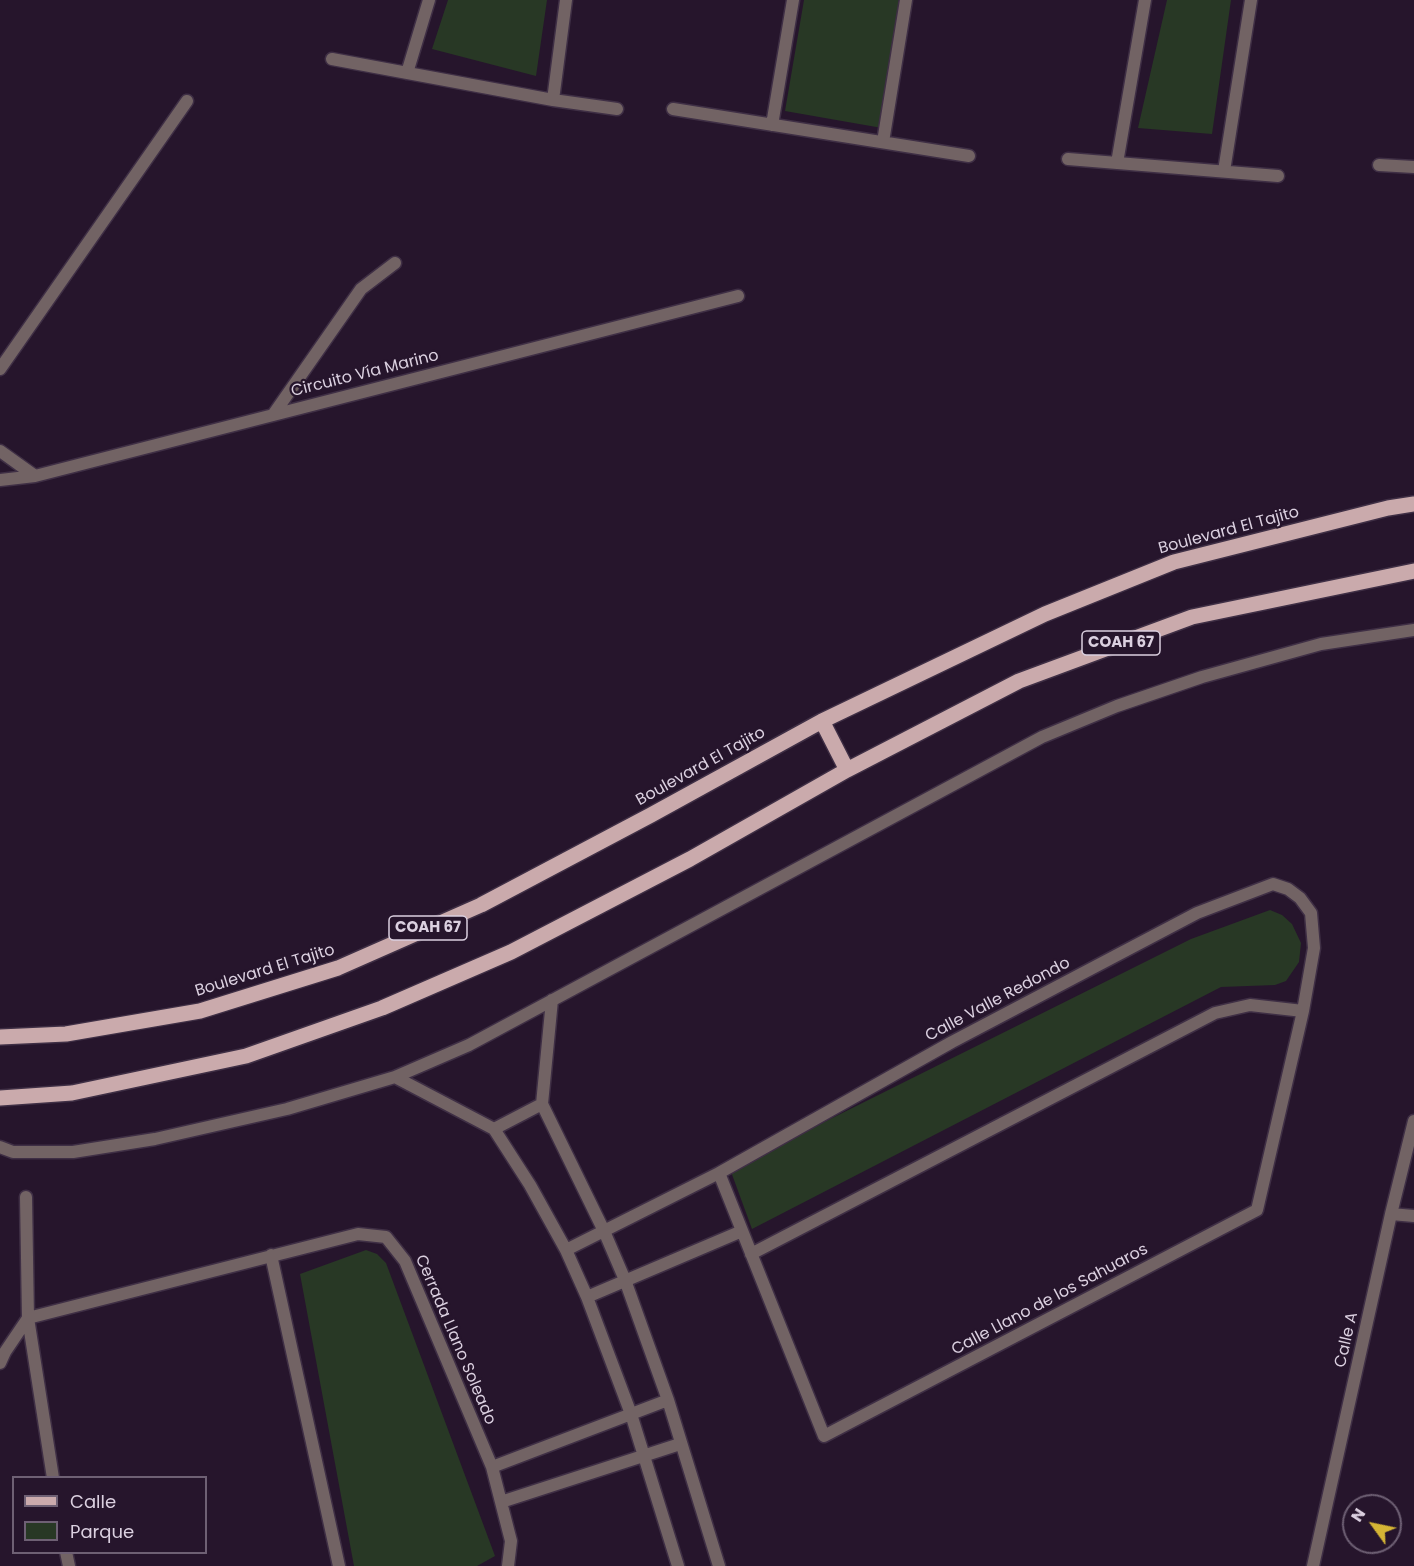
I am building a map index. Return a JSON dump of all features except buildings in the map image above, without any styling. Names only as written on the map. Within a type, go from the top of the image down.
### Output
[{"type":"main road","name":"Boulevard El Tajito","points":[[0,1037],[66,1034],[200,1011],[338,968],[481,905],[822,721],[1045,614],[1174,562],[1388,508],[1414,504]]},
{"type":"main road","name":"COAH 67","points":[[0,1098],[72,1093],[246,1056],[382,1008],[512,952],[690,859],[847,770],[1019,681],[1192,617],[1414,571]]},
{"type":"main road","points":[[822,721],[847,770]]},
{"type":"street","points":[[407,73],[429,0]]},
{"type":"street","points":[[553,100],[566,0]]},
{"type":"street","points":[[772,124],[794,0]]},
{"type":"street","points":[[883,142],[906,0]]},
{"type":"street","points":[[1117,163],[1145,0]]},
{"type":"street","points":[[1224,171],[1251,0]]},
{"type":"street","points":[[332,59],[617,110]]},
{"type":"street","points":[[0,369],[186,101]]},
{"type":"street","points":[[674,110],[969,156]]},
{"type":"street","points":[[1068,159],[1278,176]]},
{"type":"street","points":[[1379,165],[1414,167]]},
{"type":"street","points":[[273,415],[361,289],[395,263]]},
{"type":"street","name":"Circuito Vía Marino","points":[[0,480],[35,476],[738,296]]},
{"type":"street","points":[[0,451],[35,476]]},
{"type":"street","points":[[0,1147],[13,1152],[73,1152],[155,1139],[287,1109],[395,1077],[469,1045],[1042,737],[1117,706],[1202,677],[1321,644],[1414,630]]},
{"type":"street","name":"Calle Valle Redondo","points":[[566,1250],[719,1173],[952,1042],[1197,913],[1273,885],[1288,889],[1300,898]]},
{"type":"street","name":"Calle Llano de los Sahuaros","points":[[719,1173],[824,1436],[1257,1210],[1303,1011],[1314,948],[1311,913],[1300,898]]},
{"type":"street","points":[[552,1000],[542,1104],[604,1231],[625,1280],[668,1400],[719,1566]]},
{"type":"street","points":[[751,1254],[1215,1013],[1250,1005],[1303,1011]]},
{"type":"street","points":[[395,1077],[494,1129],[530,1185],[566,1250],[587,1297],[631,1414],[678,1566]]},
{"type":"street","points":[[494,1129],[542,1104]]},
{"type":"street","name":"Calle A","points":[[1313,1566],[1391,1214],[1414,1121]]},
{"type":"street","points":[[26,1197],[28,1318],[53,1476]]},
{"type":"street","points":[[1391,1214],[1414,1216]]},
{"type":"street","points":[[587,1297],[742,1231]]},
{"type":"street","name":"Cerrada Llano Soleado","points":[[28,1318],[358,1234],[386,1237],[405,1261],[492,1467],[511,1540],[508,1566]]},
{"type":"street","points":[[271,1255],[339,1566]]},
{"type":"street","points":[[0,1363],[28,1318]]},
{"type":"street","points":[[492,1467],[668,1400]]},
{"type":"street","points":[[501,1502],[680,1444]]},
{"type":"green space","points":[[448,0],[547,0],[536,76],[432,49]]},
{"type":"green space","points":[[804,0],[899,0],[882,128],[785,111]]},
{"type":"green space","points":[[1167,0],[1231,0],[1212,134],[1138,128]]},
{"type":"green space","points":[[1270,910],[1282,915],[1292,924],[1301,943],[1299,962],[1286,981],[1275,985],[1221,987],[752,1229],[730,1169],[1191,939]]},
{"type":"green space","points":[[366,1250],[377,1254],[386,1263],[495,1556],[477,1566],[354,1566],[300,1274]]}]
